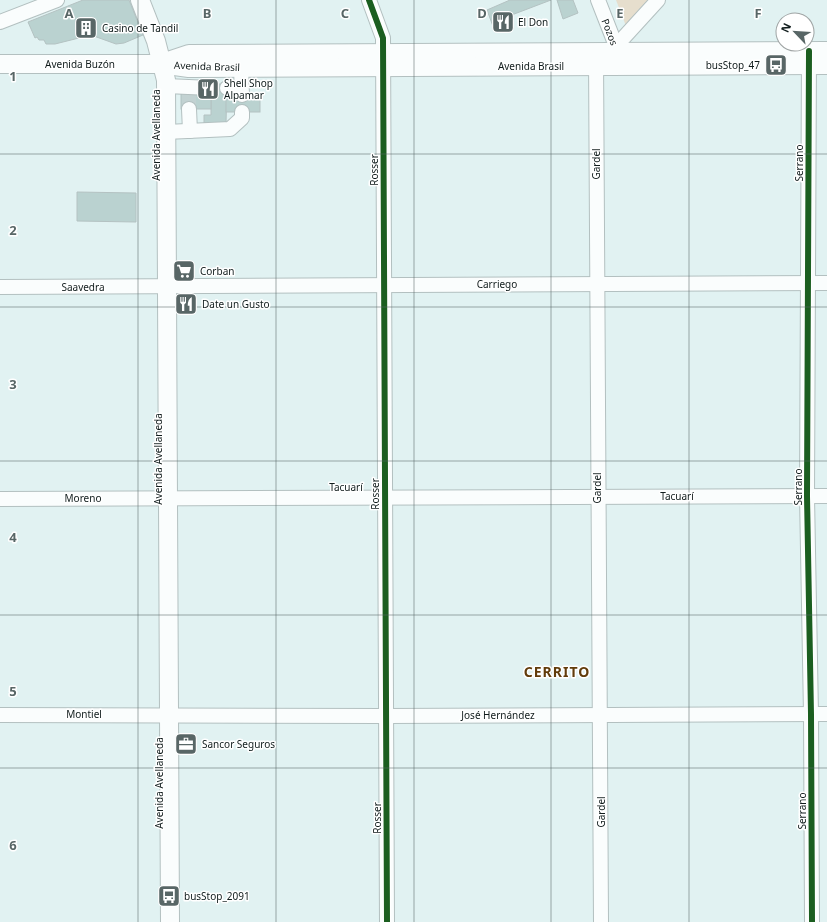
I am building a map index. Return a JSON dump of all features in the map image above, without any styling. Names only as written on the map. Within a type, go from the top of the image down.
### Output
[{"type":"main road","points":[[140,0],[156,41],[160,64]]},
{"type":"main road","name":"Avenida Brasil","points":[[809,58],[827,51]]},
{"type":"main road","name":"Avenida Brasil","points":[[160,64],[189,54],[383,60],[596,60],[616,54],[809,58],[827,65]]},
{"type":"main road","name":"Avenida Brasil","points":[[160,64],[189,68],[383,60]]},
{"type":"main road","name":"Avenida Buzón","points":[[0,64],[160,64]]},
{"type":"main road","name":"Avenida Avellaneda","points":[[160,64],[166,86],[162,286],[162,497],[164,714],[170,922]]},
{"type":"main road","name":"Avenida Avellaneda","points":[[160,64],[155,85],[162,286]]},
{"type":"main road","name":"Avenida Avellaneda","points":[[159,922],[164,714]]},
{"type":"street","points":[[1,20],[56,0]]},
{"type":"street","name":"Rosser","points":[[369,0],[382,34],[383,60],[387,922]]},
{"type":"street","name":"Pozos","points":[[598,0],[616,54]]},
{"type":"street","points":[[616,54],[658,0]]},
{"type":"street","name":"Serrano","points":[[809,58],[807,496],[811,714],[812,922]]},
{"type":"street","name":"Gardel","points":[[596,60],[597,496],[601,922]]},
{"type":"street","points":[[227,88],[242,92],[241,67]]},
{"type":"street","points":[[189,68],[189,91]]},
{"type":"street","points":[[166,86],[189,91],[211,88]]},
{"type":"street","points":[[189,109],[190,131]]},
{"type":"street","points":[[166,132],[230,129],[242,118],[242,112]]},
{"type":"street","name":"Carriego","points":[[162,286],[827,283]]},
{"type":"street","name":"Saavedra","points":[[0,287],[162,286]]},
{"type":"street","name":"Tacuarí","points":[[162,497],[827,496]]},
{"type":"street","name":"Moreno","points":[[0,499],[162,497]]},
{"type":"street","name":"José Hernández","points":[[164,714],[386,716],[827,714]]},
{"type":"street","name":"Montiel","points":[[0,715],[164,714]]},
{"type":"shaded area","points":[[616,0],[649,0],[626,26]]},
{"type":"building","name":"Casino de Tandil","points":[[83,0],[129,0],[143,35],[124,43],[116,44],[91,35],[55,44],[46,44],[44,40],[39,40],[37,37],[35,38],[28,22]]},
{"type":"building","points":[[510,0],[551,0],[509,16],[510,26],[500,26],[494,29],[487,10]]},
{"type":"building","points":[[557,0],[573,0],[578,13],[563,19]]},
{"type":"building","points":[[211,84],[227,84],[226,123],[204,123],[204,115],[211,115]]},
{"type":"building","points":[[181,94],[211,94],[211,109],[181,109]]},
{"type":"building","points":[[226,95],[260,95],[260,112],[226,112]]},
{"type":"building","points":[[77,192],[136,193],[136,222],[77,221]]},
{"type":"tunnel","points":[[189,94],[189,109]]},
{"type":"cycle path","points":[[369,0],[383,38],[387,922]]},
{"type":"cycle path","points":[[809,52],[807,496],[811,714],[812,922]]},
{"type":"place","name":"El Don","points":[[503,22]]},
{"type":"place","name":"Casino de Tandil","points":[[86,28]]},
{"type":"place","name":"busStop_47","points":[[776,65]]},
{"type":"place","name":"Shell Shop Alpamar","points":[[208,89]]},
{"type":"place","name":"Corban","points":[[184,271]]},
{"type":"place","name":"Date un Gusto","points":[[186,304]]},
{"type":"place","name":"Sancor Seguros","points":[[186,744]]},
{"type":"place","name":"busStop_2091","points":[[169,896]]},
{"type":"district","name":"CERRITO","points":[[557,672]]}]
